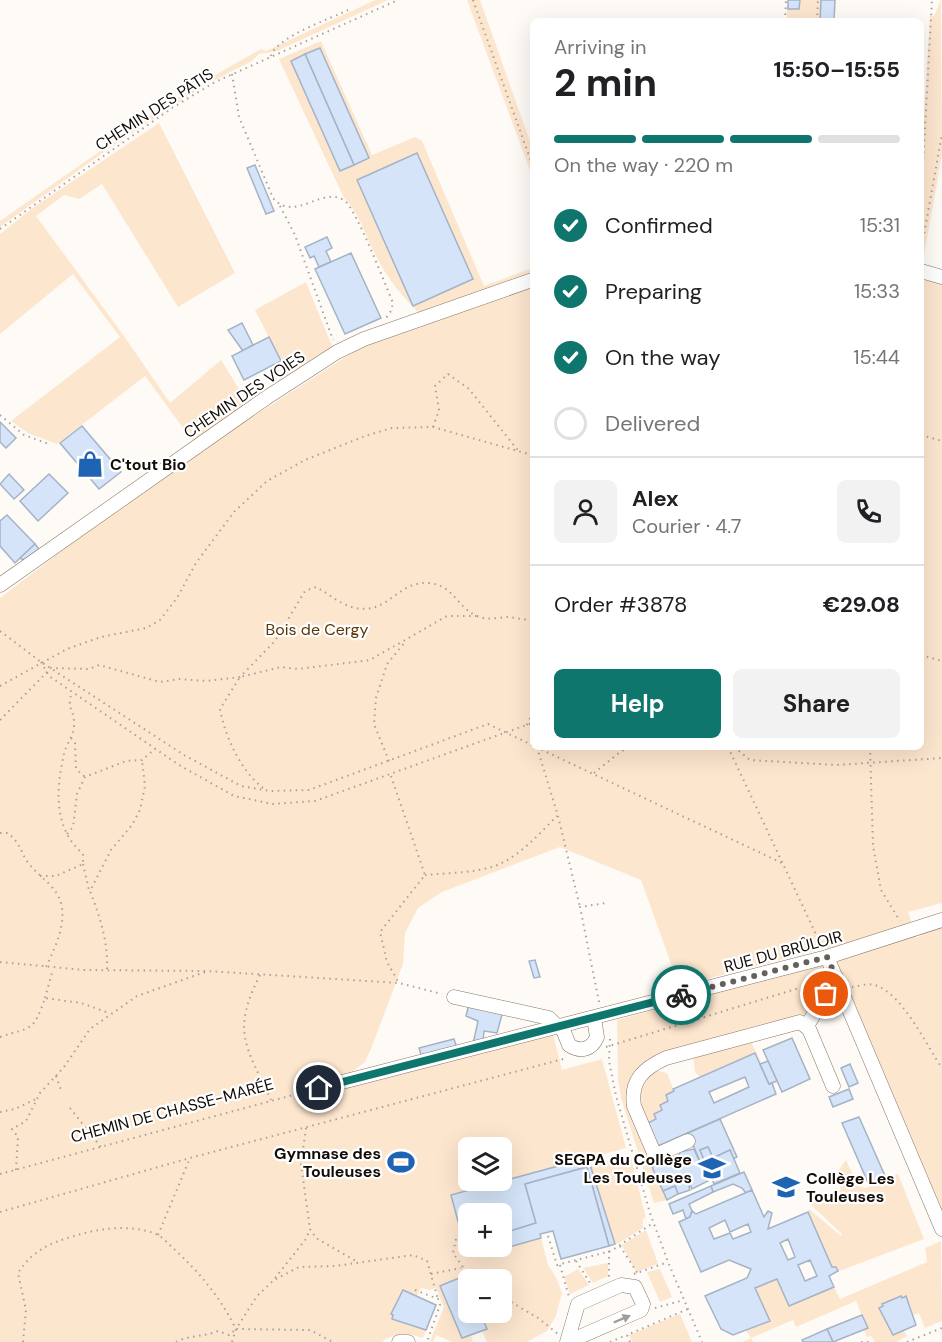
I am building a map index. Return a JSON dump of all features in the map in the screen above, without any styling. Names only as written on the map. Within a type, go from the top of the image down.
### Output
[{"type":"street","points":[[924,272],[942,277]]},
{"type":"street","name":"CHEMIN DES VOIES","points":[[0,585],[256,405],[337,352],[364,339],[530,281]]},
{"type":"street","name":"RUE DU BRÛLOIR","points":[[560,1027],[827,957],[942,920]]},
{"type":"street","points":[[827,957],[942,1229]]},
{"type":"street","points":[[807,1026],[838,983]]},
{"type":"street","points":[[454,997],[549,1018],[560,1027],[569,1045],[580,1050],[586,1049],[595,1042],[599,1016]]},
{"type":"street","points":[[688,1141],[656,1154],[634,1106],[635,1086],[642,1072],[651,1065],[692,1049],[800,1022],[807,1026],[833,1086]]},
{"type":"street","points":[[319,1088],[560,1027]]},
{"type":"street","points":[[628,1284],[636,1289],[643,1306],[639,1311],[564,1340],[574,1310],[581,1302],[613,1287],[628,1284]]},
{"type":"street","points":[[399,1342],[408,1342]]},
{"type":"path","name":"CHEMIN DES PÂTIS","points":[[0,229],[172,108],[232,74],[398,0]]},
{"type":"path","points":[[473,0],[530,158]]},
{"type":"path","points":[[785,18],[786,0]]},
{"type":"path","points":[[817,18],[818,0]]},
{"type":"path","points":[[924,146],[932,0]]},
{"type":"path","points":[[271,56],[278,45],[288,38],[348,10]]},
{"type":"path","points":[[232,74],[239,117],[269,190],[280,204],[295,235],[335,345],[337,343]]},
{"type":"path","points":[[924,234],[942,134]]},
{"type":"path","points":[[280,204],[306,206],[328,196],[334,196],[345,202],[355,217],[393,303],[391,311],[383,320]]},
{"type":"path","points":[[433,427],[439,410],[435,386],[448,374],[469,389],[520,453]]},
{"type":"path","points":[[0,415],[24,435],[49,444]]},
{"type":"path","points":[[0,686],[67,649],[101,637],[146,628],[160,620],[177,598],[196,563],[234,512],[267,481],[305,460],[365,436],[392,428],[433,427],[530,455]]},
{"type":"path","points":[[924,436],[942,441]]},
{"type":"path","points":[[265,790],[239,763],[223,725],[220,709],[240,677],[275,641],[305,591],[316,587],[344,604],[365,608],[380,607],[410,585],[426,583],[443,586],[477,616]]},
{"type":"path","points":[[0,720],[51,668],[89,669],[99,665],[160,682],[179,679],[206,681],[240,677],[281,667],[298,669],[370,660],[447,616],[530,620]]},
{"type":"path","points":[[0,631],[41,662],[184,755],[241,786],[265,790],[309,790],[488,724],[530,745]]},
{"type":"path","points":[[389,761],[374,724],[376,698],[387,664],[409,637]]},
{"type":"path","points":[[924,656],[942,661]]},
{"type":"path","points":[[41,662],[49,676],[179,765],[234,796],[273,804],[315,801],[392,776],[530,724]]},
{"type":"path","points":[[72,692],[68,703],[74,723],[64,752],[57,796],[59,814],[72,845],[83,854],[83,864],[90,891],[100,916],[108,948],[107,969]]},
{"type":"path","points":[[526,726],[530,718]]},
{"type":"path","points":[[71,737],[75,743],[76,770],[85,777]]},
{"type":"path","points":[[67,834],[73,827],[77,794],[85,777],[126,761],[142,760],[155,749]]},
{"type":"path","points":[[536,750],[558,816],[580,907],[599,1016],[609,1030],[609,1061],[616,1096],[653,1223],[702,1342]]},
{"type":"path","points":[[542,750],[782,863]]},
{"type":"path","points":[[594,773],[624,750]]},
{"type":"path","points":[[730,750],[827,957]]},
{"type":"path","points":[[738,750],[750,760],[837,765],[942,758]]},
{"type":"path","points":[[870,750],[873,846],[881,890],[896,912],[905,932]]},
{"type":"path","points":[[90,891],[111,850],[132,825],[140,810],[145,786],[142,760]]},
{"type":"path","points":[[392,776],[425,875]]},
{"type":"path","points":[[399,983],[387,962],[380,932],[425,875],[464,872],[496,865],[528,844],[558,816]]},
{"type":"path","points":[[0,833],[8,833],[19,843],[26,860],[56,892],[63,907],[60,937],[46,967]]},
{"type":"path","points":[[40,876],[56,876],[83,864]]},
{"type":"path","points":[[580,907],[606,903]]},
{"type":"path","points":[[0,962],[54,968],[207,971],[399,983],[454,997]]},
{"type":"path","points":[[0,1037],[23,1031],[37,1022],[54,968]]},
{"type":"path","points":[[16,1170],[18,1137],[12,1129],[26,1121],[38,1098],[90,1029],[138,996],[178,979],[207,971]]},
{"type":"path","points":[[260,975],[248,998],[243,1021],[246,1047],[271,1100]]},
{"type":"path","points":[[603,1048],[838,983],[872,984],[888,992],[917,1028],[942,1068]]},
{"type":"path","points":[[45,998],[81,1003],[111,1014]]},
{"type":"path","points":[[0,1212],[189,1158],[565,1058],[574,1058]]},
{"type":"path","points":[[56,1076],[61,1090]]},
{"type":"path","name":"CHEMIN DE CHASSE-MARÉE","points":[[0,1174],[319,1088]]},
{"type":"path","points":[[0,1112],[15,1109],[38,1098]]},
{"type":"path","points":[[70,1108],[101,1147]]},
{"type":"path","points":[[306,1128],[301,1164],[310,1229],[315,1238],[357,1262]]},
{"type":"path","points":[[158,1235],[189,1158]]},
{"type":"path","points":[[548,1236],[557,1265],[609,1251],[653,1223]]},
{"type":"path","points":[[23,1342],[26,1310],[18,1273],[28,1258],[56,1241],[89,1231],[121,1227],[158,1235],[198,1271],[223,1303],[236,1329]]},
{"type":"path","points":[[232,1342],[236,1329],[257,1296],[274,1280],[306,1239],[310,1229]]},
{"type":"path","points":[[431,1274],[462,1268],[453,1253],[456,1239]]},
{"type":"path","points":[[619,1245],[638,1274]]},
{"type":"path","points":[[609,1251],[609,1278]]},
{"type":"path","points":[[274,1280],[299,1268],[335,1266],[413,1255],[427,1261],[440,1305],[427,1342]]},
{"type":"path","points":[[576,1260],[592,1286]]},
{"type":"path","points":[[560,1264],[569,1297]]},
{"type":"path","points":[[415,1290],[438,1299]]},
{"type":"path","points":[[643,1306],[653,1309],[684,1300]]},
{"type":"path","points":[[512,1303],[538,1318],[564,1340]]},
{"type":"path","points":[[610,1342],[688,1309]]},
{"type":"path","points":[[907,1342],[942,1328]]},
{"type":"path","points":[[176,1342],[185,1337],[207,1336],[218,1331],[229,1335],[236,1329],[310,1330],[333,1342]]},
{"type":"path","points":[[627,1335],[630,1342]]},
{"type":"path","points":[[861,1342],[869,1342]]},
{"type":"green space","points":[[375,0],[388,0],[277,51],[259,54],[252,61],[207,84],[111,147],[0,227],[0,221],[182,94],[261,49],[266,51]]},
{"type":"green space","points":[[467,0],[480,0],[530,141],[530,171]]},
{"type":"green space","points":[[787,0],[788,9],[799,9],[800,0],[821,0],[820,18],[787,18]]},
{"type":"green space","name":"Bois de Cergy","points":[[941,0],[942,155],[924,255],[924,111],[930,16],[934,16]]},
{"type":"green space","points":[[321,41],[372,155],[415,137],[422,141],[484,286],[530,269],[530,277],[422,316],[408,302],[384,270],[357,216],[344,198],[279,59]],"holes":[[[320,48],[369,158],[340,171],[291,61]],[[417,153],[473,279],[413,306],[357,180]]]},
{"type":"green space","points":[[159,123],[235,273],[178,307],[102,184],[79,199],[64,195],[36,216],[170,403],[221,360],[249,405],[194,443],[145,376],[57,444],[28,433],[11,421],[120,337],[73,274],[0,334],[0,234],[34,207]]},
{"type":"green space","name":"Bois de Cergy","points":[[924,267],[942,276],[942,903],[908,912],[917,938],[942,922],[942,1214],[851,1003],[756,1026],[674,1052],[635,1077],[650,1153],[692,1142],[694,1148],[680,1152],[679,1155],[652,1167],[667,1200],[654,1203],[621,1098],[618,1080],[617,1020],[833,960],[827,948],[679,986],[641,880],[560,847],[442,892],[418,908],[405,933],[403,964],[371,1049],[365,1062],[348,1075],[553,1034],[562,1070],[602,1059],[626,1148],[589,1158],[591,1167],[622,1157],[631,1158],[646,1218],[643,1219],[643,1228],[619,1243],[561,1259],[553,1231],[540,1234],[548,1265],[562,1293],[556,1316],[547,1331],[527,1342],[487,1342],[482,1331],[471,1336],[473,1342],[452,1342],[436,1335],[433,1342],[430,1341],[444,1307],[436,1288],[430,1290],[421,1288],[417,1296],[403,1291],[391,1314],[392,1319],[426,1330],[423,1338],[406,1334],[396,1335],[381,1342],[0,1342],[0,598],[152,482],[361,347],[530,281],[530,750],[924,750]]},
{"type":"green space","points":[[306,282],[334,351],[286,380],[278,380],[287,373],[255,310]]},
{"type":"green space","points":[[751,1042],[762,1064],[755,1053],[700,1077],[695,1072],[693,1056]]},
{"type":"green space","points":[[656,1070],[667,1073],[674,1091],[666,1095],[668,1101],[660,1105],[662,1110],[654,1114],[656,1119],[648,1123],[688,1133],[689,1137],[660,1150],[637,1105],[638,1086]]},
{"type":"green space","points":[[846,1160],[858,1186],[866,1188],[898,1174],[924,1239],[837,1272],[837,1268],[832,1267],[808,1212],[809,1209],[841,1236],[842,1234],[810,1204],[841,1190],[836,1174]]},
{"type":"green space","points":[[646,1230],[658,1264],[636,1272],[622,1245]]},
{"type":"green space","points":[[941,1241],[942,1321],[925,1328],[919,1313],[914,1315],[906,1296],[902,1298],[901,1296],[879,1308],[893,1335],[904,1331],[907,1336],[897,1342],[875,1342],[871,1336],[867,1337],[864,1330],[867,1328],[856,1301],[796,1327],[793,1320],[751,1338],[746,1331],[769,1321],[755,1288],[777,1279],[789,1306],[834,1287],[840,1299],[927,1262],[925,1248]]},
{"type":"green space","points":[[608,1263],[608,1276],[593,1283],[583,1268]]},
{"type":"green space","points":[[578,1269],[589,1285],[570,1294],[564,1277]]},
{"type":"green space","points":[[660,1269],[672,1297],[660,1302],[647,1272]]},
{"type":"green space","points":[[680,1314],[692,1342],[632,1342],[629,1335]]},
{"type":"building","points":[[788,0],[800,0],[799,9],[788,9]]},
{"type":"building","points":[[821,0],[835,0],[834,18],[820,18]]},
{"type":"building","points":[[320,48],[369,158],[354,165],[305,54]]},
{"type":"building","points":[[305,54],[354,165],[340,171],[291,61]]},
{"type":"building","points":[[417,153],[473,279],[413,306],[357,180]]},
{"type":"building","points":[[255,165],[274,211],[266,214],[247,168]]},
{"type":"building","points":[[327,237],[332,248],[326,251],[331,262],[319,267],[314,256],[310,258],[305,247]]},
{"type":"building","points":[[351,253],[381,318],[345,334],[315,269]]},
{"type":"building","points":[[242,323],[253,345],[243,351],[228,330]]},
{"type":"building","points":[[269,337],[281,361],[244,380],[232,356]]},
{"type":"building","points":[[0,422],[16,438],[6,448],[0,442]]},
{"type":"building","points":[[82,426],[121,472],[99,489],[60,443]]},
{"type":"building","points":[[9,474],[24,490],[14,499],[0,484]]},
{"type":"building","points":[[49,474],[68,493],[38,521],[20,501]]},
{"type":"building","points":[[7,515],[35,544],[15,563],[0,546],[0,521]]},
{"type":"building","points":[[35,544],[39,549],[24,560],[20,558]]},
{"type":"building","points":[[535,960],[540,977],[534,978],[529,961]]},
{"type":"building","points":[[469,1004],[503,1011],[497,1033],[484,1031],[483,1041],[473,1044],[478,1021],[466,1016]]},
{"type":"building","points":[[792,1038],[810,1079],[782,1092],[763,1050]]},
{"type":"building","points":[[454,1039],[457,1048],[422,1058],[419,1048]]},
{"type":"building","points":[[755,1053],[776,1094],[658,1146],[648,1123],[656,1119],[654,1114],[662,1110],[660,1105],[668,1101],[666,1095],[674,1091],[673,1089]],"holes":[[[745,1077],[749,1087],[714,1103],[709,1092]]]},
{"type":"building","points":[[768,1061],[777,1081],[769,1084],[760,1064]]},
{"type":"building","points":[[850,1064],[858,1083],[849,1087],[841,1068]]},
{"type":"building","points":[[849,1089],[853,1099],[833,1107],[829,1097]]},
{"type":"building","points":[[859,1117],[886,1178],[878,1184],[869,1185],[842,1123]]},
{"type":"building","points":[[720,1119],[737,1157],[733,1159],[730,1150],[713,1158],[708,1147],[700,1150],[708,1170],[704,1171],[688,1133]]},
{"type":"building","points":[[708,1147],[713,1158],[730,1150],[740,1173],[714,1184],[700,1150]]},
{"type":"building","points":[[694,1149],[708,1181],[692,1189],[691,1186],[690,1190],[678,1194],[675,1186],[663,1191],[652,1167],[679,1155],[680,1152]]},
{"type":"building","points":[[588,1158],[615,1244],[609,1246],[587,1167],[525,1184],[536,1223],[512,1231],[512,1203],[458,1203],[458,1221],[451,1195],[466,1191],[512,1191],[512,1179]]},
{"type":"building","points":[[587,1167],[609,1246],[561,1259],[553,1231],[540,1234],[541,1238],[512,1246],[512,1230],[536,1223],[525,1184]]},
{"type":"building","points":[[744,1172],[752,1190],[746,1193],[742,1188],[733,1184],[713,1192],[711,1186]]},
{"type":"building","points":[[675,1186],[678,1194],[667,1200],[663,1191]]},
{"type":"building","points":[[711,1186],[713,1192],[689,1204],[692,1211],[690,1217],[686,1219],[683,1210],[673,1214],[669,1204]]},
{"type":"building","points":[[752,1190],[764,1217],[768,1211],[772,1213],[768,1229],[808,1212],[832,1267],[836,1267],[838,1271],[829,1276],[834,1287],[789,1306],[777,1279],[755,1288],[770,1321],[733,1335],[721,1329],[705,1296],[747,1278],[751,1269],[729,1260],[701,1272],[679,1222],[690,1217],[692,1211],[696,1214]],"holes":[[[725,1220],[730,1232],[748,1224],[751,1232],[733,1239],[730,1233],[714,1239],[709,1228]],[[788,1239],[795,1257],[788,1260],[780,1243]],[[810,1260],[817,1276],[805,1281],[798,1265]]]},
{"type":"building","points":[[458,1278],[458,1323],[485,1323],[487,1329],[462,1338],[440,1286]]},
{"type":"building","points":[[403,1290],[436,1305],[426,1330],[392,1319],[391,1314]]},
{"type":"building","points":[[901,1296],[902,1298],[906,1296],[916,1325],[893,1335],[879,1308],[883,1306],[882,1304]]},
{"type":"building","points":[[862,1315],[868,1328],[833,1342],[827,1329]]},
{"type":"building","points":[[827,1329],[833,1342],[803,1342],[802,1340]]},
{"type":"way so far","points":[[681,995],[827,957],[836,977],[826,994]]},
{"type":"place","name":"C'tout Bio","points":[[90,464]]},
{"type":"place","name":"Gymnase des Touleuses","points":[[401,1162]]},
{"type":"place","name":"SEGPA du Collège Les Touleuses","points":[[712,1168]]},
{"type":"place","name":"Collège Les Touleuses","points":[[786,1187]]},
{"type":"route","points":[[319,1088],[681,995]]}]
